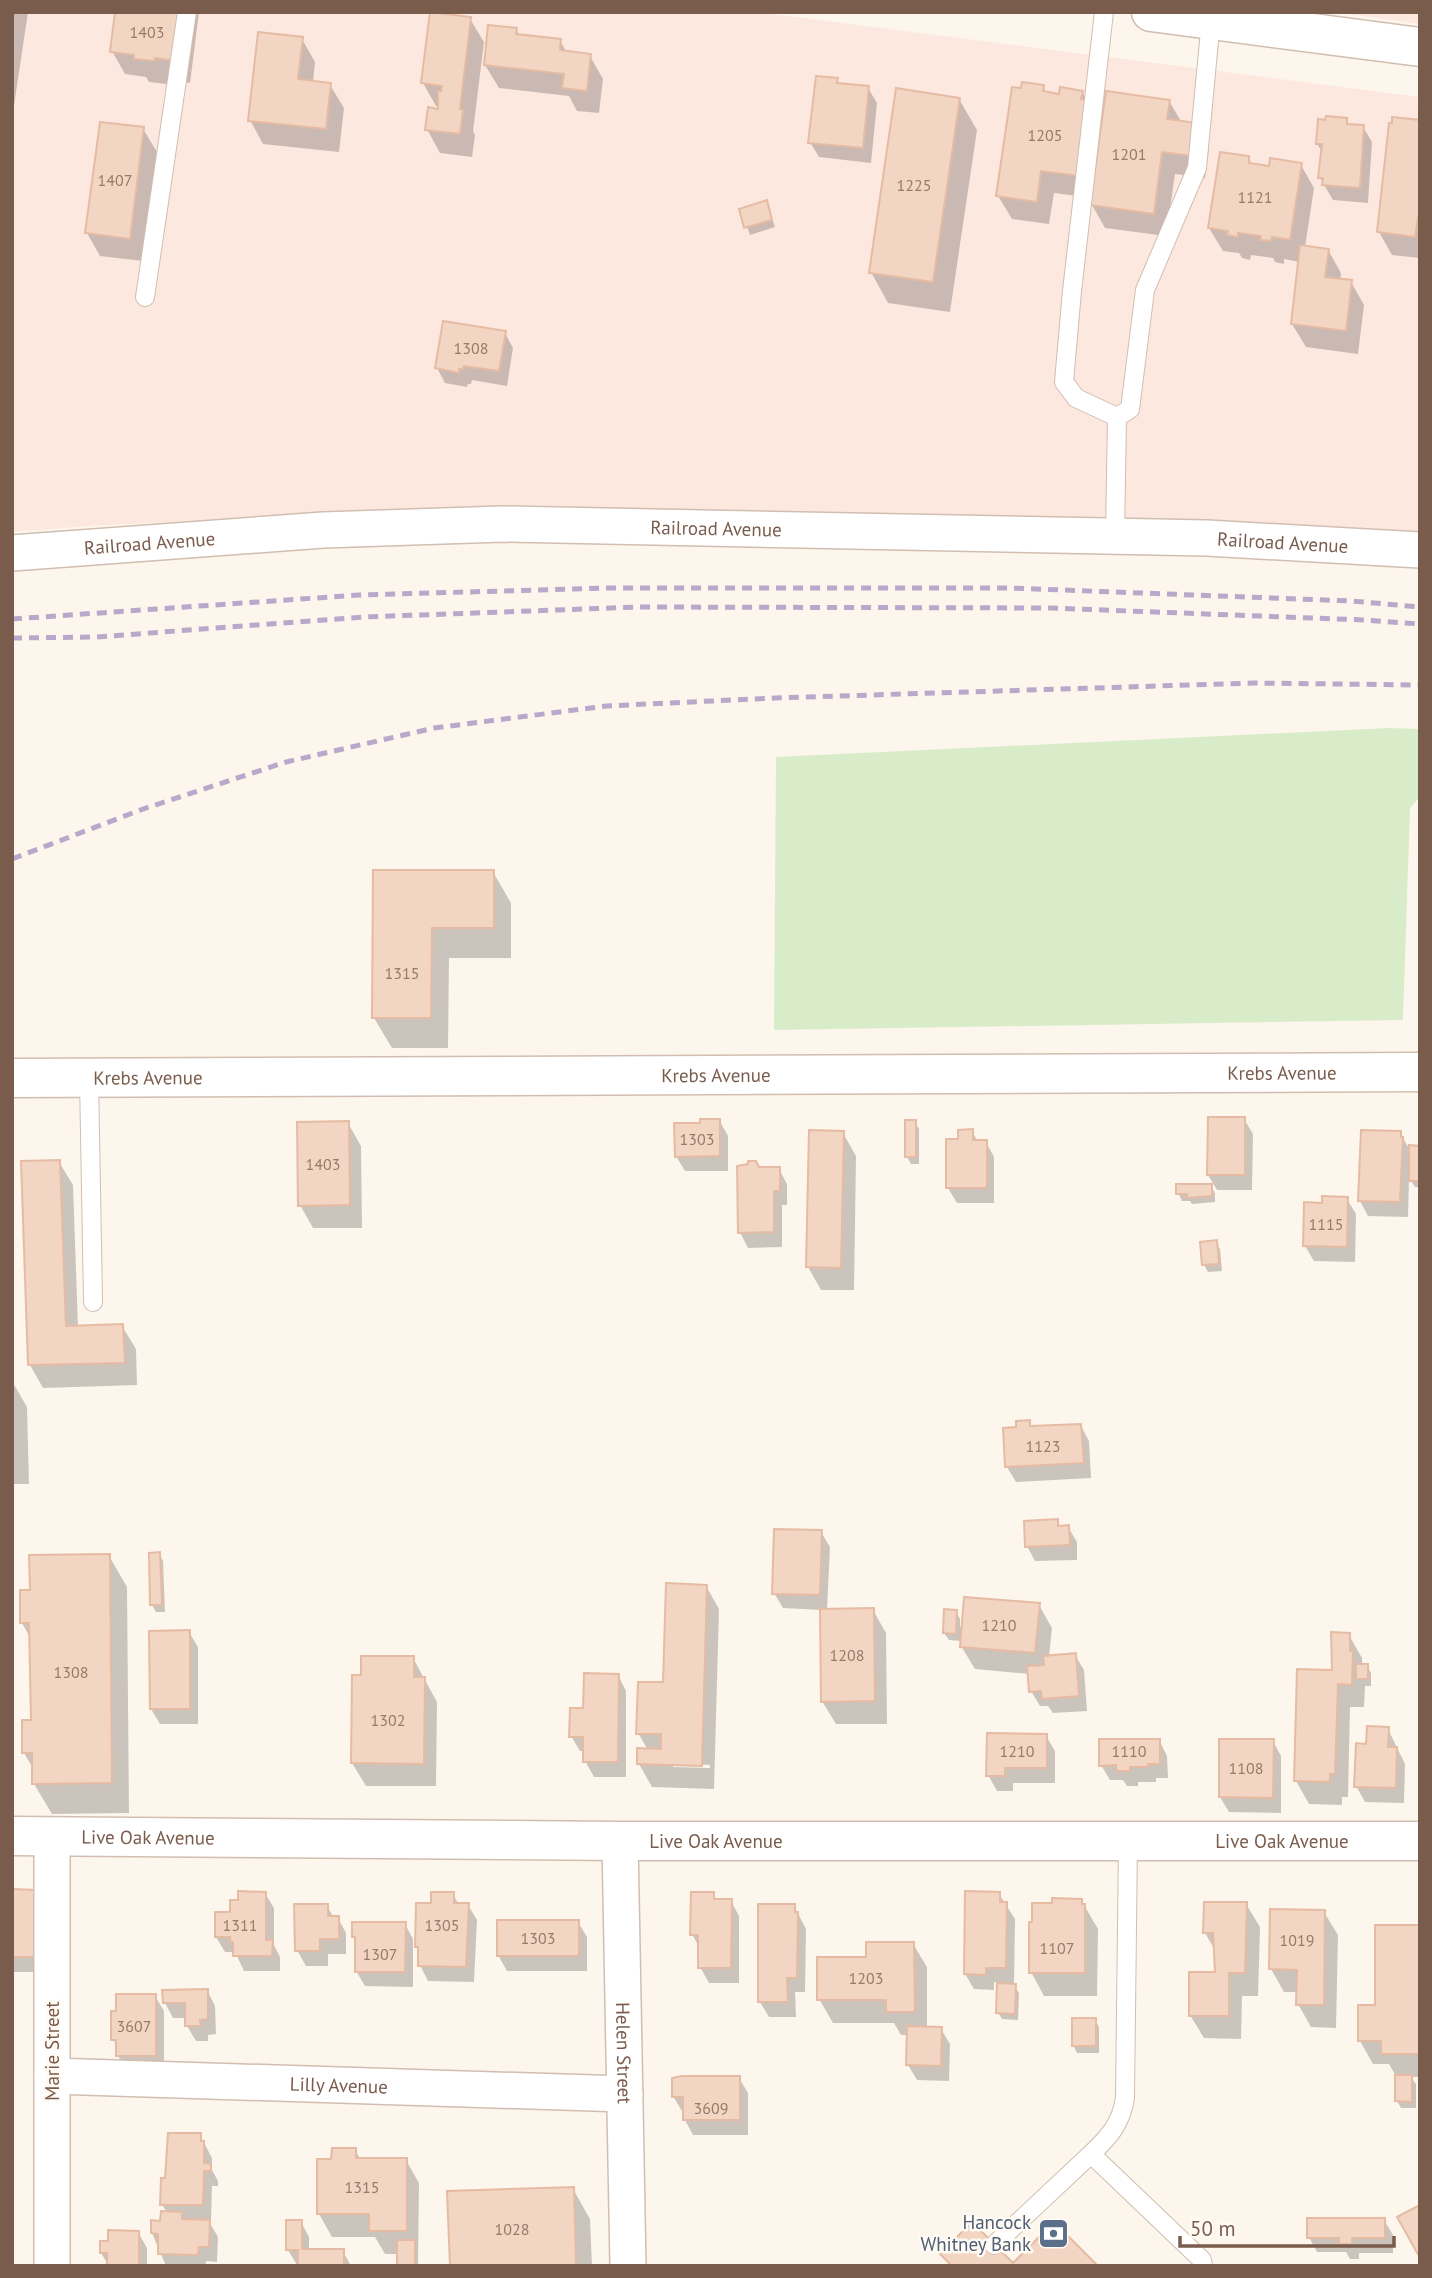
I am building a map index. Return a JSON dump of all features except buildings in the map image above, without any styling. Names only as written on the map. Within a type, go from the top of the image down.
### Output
[{"type":"street","points":[[1151,12],[1211,20],[1294,21],[1420,47]]},
{"type":"street","name":"Railroad Avenue","points":[[12,553],[323,530],[502,524],[1207,538],[1420,550]]},
{"type":"street","name":"Krebs Avenue","points":[[12,1078],[1420,1072]]},
{"type":"street","name":"Live Oak Avenue","points":[[12,1836],[620,1841],[1420,1841]]},
{"type":"street","name":"Marie Street","points":[[52,1837],[52,2266]]},
{"type":"street","name":"Helen Street","points":[[620,1841],[628,2266]]},
{"type":"street","name":"Lilly Avenue","points":[[52,2076],[625,2094]]},
{"type":"lane","points":[[145,298],[187,12]]},
{"type":"lane","points":[[1104,12],[1074,265],[1064,382],[1076,398],[1117,417]]},
{"type":"lane","points":[[1117,417],[1130,409],[1145,290],[1197,168],[1211,20]]},
{"type":"lane","points":[[1115,536],[1117,417]]},
{"type":"lane","points":[[89,1077],[93,1302]]},
{"type":"lane","points":[[995,2245],[1091,2154],[1118,2125],[1123,2115],[1128,1841]]},
{"type":"lane","points":[[1091,2154],[1202,2260],[1203,2266]]},
{"type":"shaded area","points":[[12,12],[757,12],[1420,97],[1420,539],[526,505],[12,532]]},
{"type":"shaded area","points":[[1333,12],[1420,12],[1420,24]]},
{"type":"green space","points":[[1389,728],[1420,729],[1420,797],[1410,808],[1403,1020],[774,1030],[776,757]]},
{"type":"railway","points":[[12,619],[359,595],[610,588],[1010,588],[1351,601],[1420,607]]},
{"type":"railway","points":[[12,638],[96,637],[364,617],[640,607],[1051,608],[1420,624]]},
{"type":"railway","points":[[12,859],[143,809],[286,762],[434,728],[606,706],[1254,683],[1420,685]]},
{"type":"place","name":"Hancock Whitney Bank","points":[[1054,2233]]}]
